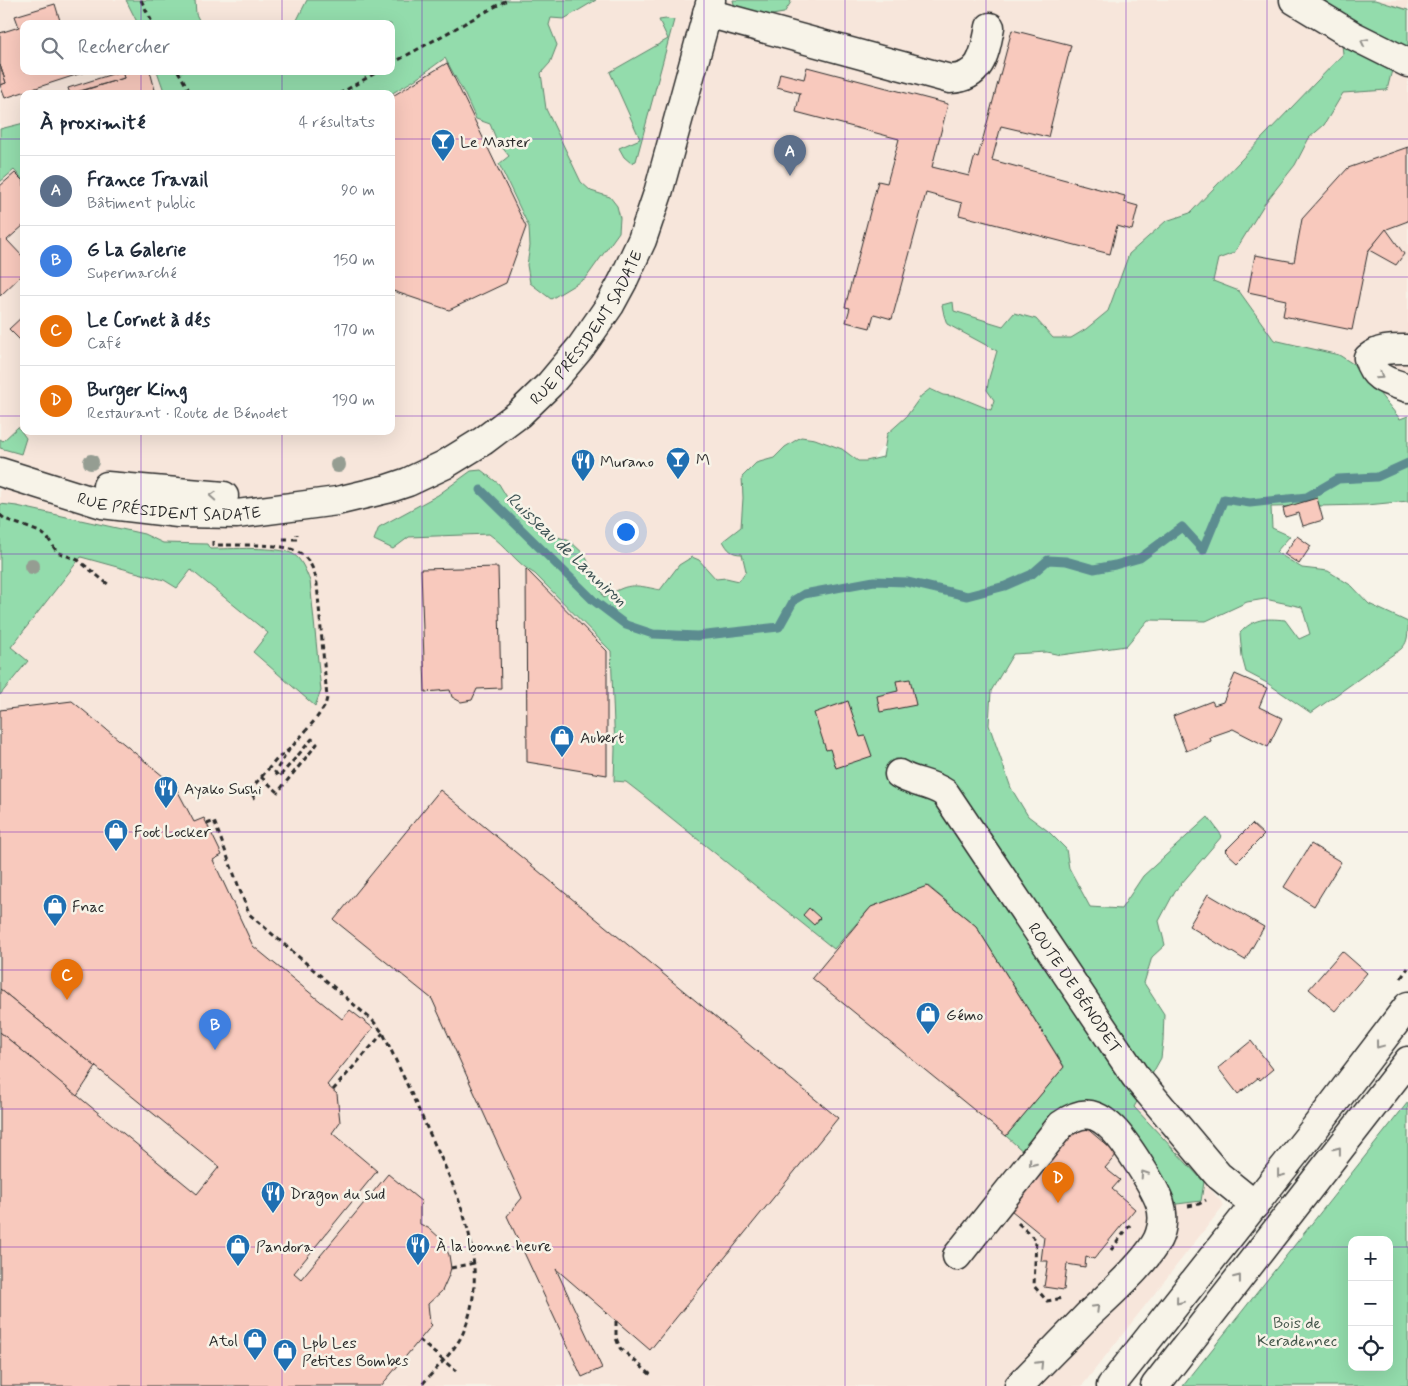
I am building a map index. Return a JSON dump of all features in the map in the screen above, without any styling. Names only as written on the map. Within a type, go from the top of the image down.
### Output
[{"type":"street","points":[[1294,0],[1352,35],[1408,63]]},
{"type":"street","points":[[709,7],[950,79],[957,79],[977,69],[982,60],[990,27]]},
{"type":"street","name":"RUE PRÉSIDENT SADATE","points":[[0,472],[102,504],[178,513],[237,514],[337,500],[387,489],[408,482],[444,465],[483,441],[518,414],[550,384],[581,347],[610,305],[633,261],[642,240],[667,161],[709,7]]},
{"type":"street","points":[[1408,349],[1388,349],[1375,352],[1368,358],[1371,369],[1375,374],[1385,380],[1408,388]]},
{"type":"street","name":"ROUTE DE BÉNODET","points":[[899,774],[932,786],[945,793],[1135,1076],[1218,1175],[1255,1205]]},
{"type":"street","points":[[1111,1386],[1255,1205],[1408,1006]]},
{"type":"street","points":[[1155,1386],[1408,1060]]},
{"type":"street","points":[[957,1256],[1061,1126],[1071,1118],[1094,1114],[1103,1119],[1115,1131],[1153,1188],[1160,1204],[1161,1232],[1147,1256],[1019,1386]]},
{"type":"path","points":[[141,0],[152,20]]},
{"type":"path","points":[[395,62],[507,0]]},
{"type":"path","points":[[180,75],[189,90]]},
{"type":"path","points":[[346,90],[372,75]]},
{"type":"path","points":[[0,515],[5,519],[40,532],[57,552],[78,560],[109,585]]},
{"type":"path","points":[[278,539],[297,539],[297,533]]},
{"type":"path","points":[[213,537],[213,545],[291,548],[300,553],[313,568],[317,584],[327,698],[322,712],[291,748],[275,772],[279,777],[312,739],[317,744],[278,792],[261,777]]},
{"type":"path","points":[[255,800],[250,790],[277,759],[291,748]]},
{"type":"path","points":[[207,824],[214,821],[249,914],[372,1021],[383,1033],[455,1187],[471,1241],[475,1285],[472,1306],[463,1334],[421,1386]]},
{"type":"path","points":[[333,1090],[383,1033]]},
{"type":"path","points":[[998,1205],[1036,1240],[1034,1286],[1047,1301],[1066,1298]]},
{"type":"path","points":[[1109,1253],[1131,1224],[1161,1212]]},
{"type":"path","points":[[451,1268],[474,1263]]},
{"type":"path","points":[[616,1321],[616,1338],[620,1348],[651,1375]]},
{"type":"path","points":[[419,1340],[456,1371]]},
{"type":"shaded area","points":[[0,0],[1408,0],[1408,396],[1350,375],[883,446],[633,777],[931,866],[1224,1205],[1082,1386],[0,1386]]},
{"type":"green space","points":[[126,0],[195,0],[196,14],[199,20],[136,20]]},
{"type":"green space","points":[[307,0],[596,0],[564,19],[551,18],[549,25],[557,45],[550,63],[541,73],[546,109],[581,182],[591,191],[610,197],[617,206],[620,218],[619,232],[586,278],[551,299],[530,283],[527,265],[530,246],[529,227],[499,164],[509,156],[497,141],[490,124],[476,119],[445,58],[395,92],[395,90],[164,90],[158,75],[395,75],[395,20],[297,20]]},
{"type":"green space","points":[[733,0],[790,0],[791,2],[784,13],[760,17],[737,16]]},
{"type":"green space","points":[[1304,0],[1375,0],[1408,10],[1408,73],[1396,54],[1387,90],[1343,93],[1324,125],[1309,138],[1295,165],[1265,203],[1234,253],[1218,259],[1213,281],[1239,291],[1274,340],[1339,355],[1358,367],[1400,419],[1408,416],[1408,501],[1367,505],[1271,507],[1272,528],[1290,536],[1276,552],[1302,568],[1328,571],[1352,586],[1369,604],[1408,622],[1405,644],[1311,713],[1267,683],[1246,672],[1242,657],[1240,633],[1250,624],[1266,619],[1285,620],[1299,639],[1310,634],[1302,607],[1265,599],[1247,602],[1206,621],[1148,620],[1126,646],[1061,655],[1046,652],[1013,654],[991,691],[989,725],[1011,788],[1028,816],[1048,831],[1066,849],[1069,868],[1090,907],[1121,909],[1143,876],[1208,817],[1222,836],[1175,891],[1159,921],[1165,945],[1152,957],[1144,983],[1164,1014],[1163,1041],[1161,1058],[1134,1107],[1204,1182],[1201,1201],[1169,1205],[1161,1172],[1096,1109],[1026,1154],[1006,1136],[1064,1066],[976,926],[928,886],[871,907],[834,949],[626,782],[614,781],[615,749],[611,651],[535,574],[489,534],[409,537],[393,549],[374,540],[379,527],[438,495],[471,471],[481,470],[499,484],[508,499],[555,536],[570,541],[585,555],[604,598],[630,586],[660,590],[679,565],[692,557],[699,560],[716,579],[726,578],[739,581],[746,571],[742,554],[730,551],[723,541],[741,527],[742,477],[756,463],[774,458],[785,447],[801,437],[815,439],[842,449],[858,461],[883,457],[887,434],[906,417],[921,396],[930,389],[943,395],[959,397],[991,410],[994,400],[987,390],[997,351],[947,324],[942,305],[953,302],[954,311],[1003,326],[1014,313],[1036,319],[1053,338],[1071,338],[1086,329],[1108,311],[1129,254],[1166,221],[1190,213],[1343,54],[1339,19]]},
{"type":"green space","points":[[659,20],[674,20],[636,161],[631,163],[624,157],[619,148],[640,139],[610,72],[668,39]]},
{"type":"green space","points":[[20,124],[20,177],[14,170],[0,182],[0,129]]},
{"type":"green space","points":[[18,427],[20,435],[24,435],[26,438],[21,454],[0,448],[0,439],[3,441]]},
{"type":"green space","points":[[0,504],[17,506],[144,534],[163,543],[207,544],[210,549],[253,548],[286,551],[293,554],[301,562],[310,581],[321,691],[315,706],[253,652],[268,633],[191,570],[177,588],[164,580],[81,557],[11,647],[28,661],[0,695]]},
{"type":"green space","name":"Bois de Keradennec","points":[[1408,1102],[1408,1386],[1183,1386]]},
{"type":"building","points":[[55,4],[60,20],[20,20],[20,75],[76,75],[30,90],[20,90],[20,93],[5,98],[0,85],[6,83],[0,65],[0,33],[19,27],[15,16]]},
{"type":"building","points":[[1012,30],[1071,45],[1048,137],[1001,126],[992,160],[1125,196],[1124,202],[1138,206],[1132,230],[1117,226],[1110,254],[959,215],[962,203],[926,193],[892,319],[874,314],[870,328],[846,322],[850,308],[845,307],[878,181],[887,183],[899,139],[796,112],[800,93],[777,87],[780,73],[804,79],[807,67],[948,104],[932,167],[969,176],[975,156],[978,157]]},
{"type":"building","name":"Le Master","points":[[447,63],[526,227],[506,283],[449,310],[395,292],[395,95]]},
{"type":"building","points":[[0,65],[6,83],[0,85]]},
{"type":"building","points":[[109,75],[123,75],[124,78],[84,90],[69,90],[68,88]]},
{"type":"building","points":[[123,75],[151,75],[155,90],[85,90],[124,78]]},
{"type":"building","points":[[1408,147],[1408,221],[1387,229],[1368,251],[1352,330],[1283,316],[1286,300],[1248,292],[1255,255],[1294,262],[1302,219],[1348,168]]},
{"type":"building","points":[[15,173],[20,178],[20,229],[7,240],[20,254],[20,277],[0,296],[0,186]]},
{"type":"building","points":[[1386,229],[1404,254],[1396,265],[1369,250]]},
{"type":"building","points":[[20,319],[20,340],[9,329]]},
{"type":"building","points":[[1317,498],[1323,520],[1303,526],[1299,513],[1285,517],[1283,508]]},
{"type":"building","points":[[1297,536],[1311,546],[1299,564],[1284,554]]},
{"type":"building","points":[[498,567],[501,688],[477,689],[472,700],[461,702],[452,697],[450,690],[425,692],[421,569]]},
{"type":"building","points":[[526,569],[607,651],[607,775],[527,762]]},
{"type":"building","points":[[1235,674],[1267,688],[1259,707],[1282,718],[1268,747],[1233,729],[1210,737],[1211,741],[1186,751],[1173,716],[1212,701],[1214,705],[1223,702]]},
{"type":"building","points":[[910,679],[916,705],[880,712],[877,696],[898,691],[896,681]]},
{"type":"building","points":[[72,701],[175,786],[194,822],[204,818],[222,855],[213,860],[253,946],[342,1019],[350,1010],[373,1028],[327,1085],[337,1094],[340,1122],[332,1133],[377,1171],[294,1273],[301,1279],[388,1174],[422,1202],[420,1205],[420,1224],[430,1229],[442,1240],[449,1255],[451,1268],[442,1291],[428,1304],[430,1323],[432,1325],[381,1386],[0,1386],[0,1032],[197,1194],[219,1167],[0,989],[0,710]]},
{"type":"building","points":[[848,701],[860,737],[865,736],[872,756],[836,768],[830,749],[826,750],[814,713]]},
{"type":"building","points":[[440,790],[838,1118],[650,1350],[556,1269],[602,1368],[582,1377],[507,1216],[522,1198],[432,999],[334,920]]},
{"type":"building","points":[[1252,824],[1264,835],[1237,862],[1225,851]]},
{"type":"building","points":[[1311,844],[1341,862],[1314,906],[1284,887]]},
{"type":"building","points":[[927,886],[976,926],[1064,1067],[1006,1136],[812,978],[871,907]]},
{"type":"building","points":[[1208,894],[1264,927],[1245,960],[1189,926]]},
{"type":"building","points":[[809,908],[820,918],[814,925],[803,915]]},
{"type":"building","points":[[1342,951],[1367,973],[1335,1011],[1309,989]]},
{"type":"building","points":[[0,989],[96,1067],[77,1096],[0,1032]]},
{"type":"building","points":[[1251,1041],[1273,1069],[1238,1094],[1218,1068]]},
{"type":"building","points":[[1077,1120],[1117,1154],[1105,1168],[1120,1180],[1112,1189],[1135,1209],[1094,1259],[1086,1256],[1085,1267],[1067,1264],[1064,1290],[1044,1287],[1048,1261],[1041,1261],[1044,1237],[1006,1206]]},
{"type":"waterway","name":"Ruisseau de Lanniron","points":[[481,490],[593,600],[626,625],[653,634],[697,636],[779,627],[794,600],[804,594],[874,581],[907,582],[967,596],[1005,586],[1032,574],[1048,560],[1066,561],[1094,569],[1115,565],[1140,558],[1182,527],[1203,550],[1224,499],[1250,503],[1307,497],[1338,479],[1377,477],[1408,463]]},
{"type":"place","name":"Le Master","points":[[443,162]]},
{"type":"place","name":"France Travail","points":[[790,176]]},
{"type":"place","name":"M","points":[[678,480]]},
{"type":"place","name":"Murano","points":[[583,482]]},
{"type":"place","name":"Aubert","points":[[562,758]]},
{"type":"place","name":"Ayako Sushi","points":[[166,809]]},
{"type":"place","name":"Foot Locker","points":[[116,852]]},
{"type":"place","name":"Fnac","points":[[55,927]]},
{"type":"place","name":"Le Cornet à dés","points":[[67,1000]]},
{"type":"place","name":"Gémo","points":[[928,1035]]},
{"type":"place","name":"G La Galerie","points":[[215,1050]]},
{"type":"place","name":"Burger King","points":[[1058,1203]]},
{"type":"place","name":"Dragon du sud","points":[[273,1214]]},
{"type":"place","name":"À la bonne heure","points":[[418,1266]]},
{"type":"place","name":"Pandora","points":[[238,1267]]},
{"type":"place","name":"Atol","points":[[255,1361]]},
{"type":"place","name":"Lpb Les Petites Bombes","points":[[285,1372]]}]
